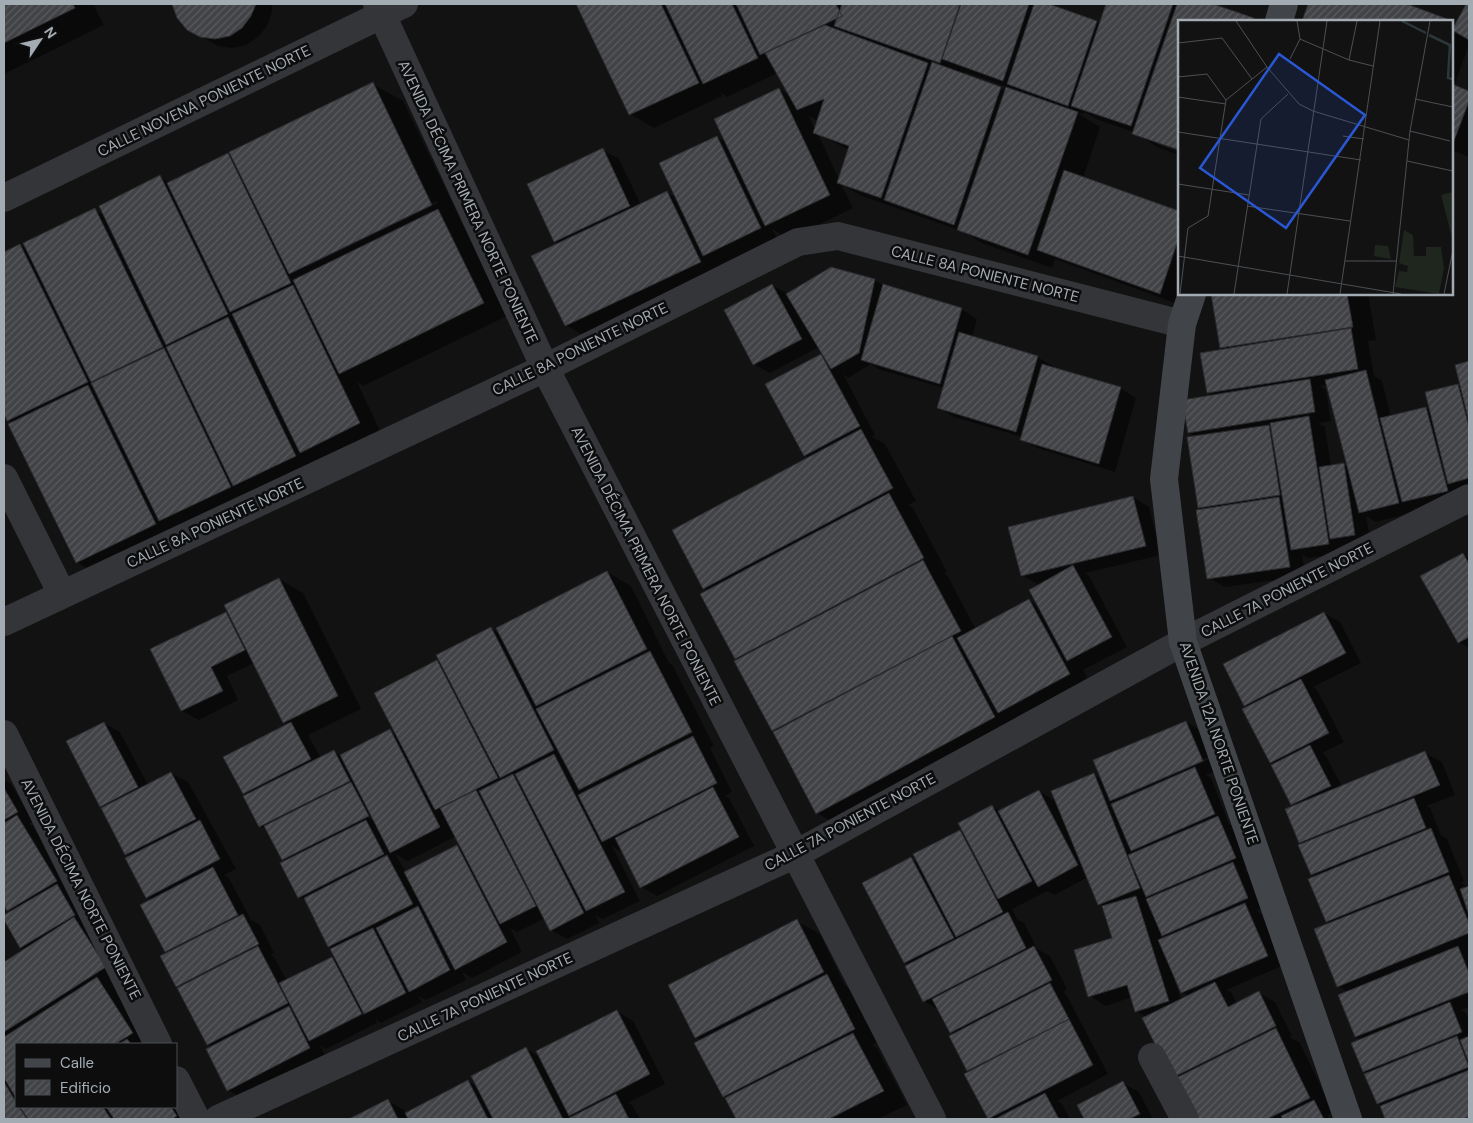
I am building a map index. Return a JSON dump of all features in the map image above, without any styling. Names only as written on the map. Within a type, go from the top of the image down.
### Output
[{"type":"street","points":[[1279,20],[1284,4]]},
{"type":"street","name":"CALLE NOVENA PONIENTE NORTE","points":[[4,198],[388,8]]},
{"type":"street","name":"AVENIDA DÉCIMA PRIMERA NORTE PONIENTE","points":[[388,8],[545,368],[932,1119]]},
{"type":"street","name":"CALLE 8A PONIENTE NORTE","points":[[4,622],[545,368],[798,242],[838,236],[1182,324]]},
{"type":"street","name":"AVENIDA 12A NORTE PONIENTE","points":[[1192,295],[1182,324],[1164,479],[1183,642],[1348,1119]]},
{"type":"street","points":[[4,478],[62,594]]},
{"type":"street","name":"CALLE 7A PONIENTE NORTE","points":[[218,1119],[794,854],[1183,642],[1469,498]]},
{"type":"street","name":"AVENIDA DÉCIMA NORTE PONIENTE","points":[[4,734],[158,1043]]},
{"type":"street","points":[[1152,1057],[1185,1119]]},
{"type":"street","points":[[178,1084],[196,1119]]},
{"type":"building","points":[[4,4],[73,4],[75,8],[4,43]]},
{"type":"building","points":[[172,4],[256,4],[251,16],[242,28],[230,36],[215,39],[200,37],[187,30],[177,18]]},
{"type":"building","points":[[576,4],[661,4],[699,83],[629,115]]},
{"type":"building","points":[[665,4],[732,4],[758,58],[703,84]]},
{"type":"building","points":[[736,4],[836,4],[842,16],[760,55]]},
{"type":"building","points":[[842,4],[960,4],[940,63],[834,26]]},
{"type":"building","points":[[961,4],[1029,4],[1003,81],[942,59]]},
{"type":"building","points":[[1034,4],[1049,4],[1097,21],[1068,106],[1007,84]]},
{"type":"building","points":[[1106,4],[1173,4],[1131,126],[1071,106]]},
{"type":"building","points":[[1177,4],[1213,4],[1254,18],[1253,20],[1178,20],[1178,150],[1132,134]]},
{"type":"building","points":[[1308,4],[1407,4],[1450,20],[1302,20]]},
{"type":"building","points":[[1466,4],[1469,4],[1469,40],[1453,31]]},
{"type":"building","points":[[825,25],[928,63],[881,198],[837,183],[849,146],[813,133],[824,99],[797,110],[765,53]]},
{"type":"building","points":[[932,62],[1001,87],[954,225],[884,200]]},
{"type":"building","points":[[373,82],[432,205],[289,274],[229,152]]},
{"type":"building","points":[[1453,84],[1469,91],[1469,101],[1453,143]]},
{"type":"building","points":[[1006,87],[1078,112],[1028,255],[957,230]]},
{"type":"building","points":[[779,88],[830,195],[765,226],[714,119]]},
{"type":"building","points":[[717,136],[761,228],[703,256],[659,163]]},
{"type":"building","points":[[603,148],[630,206],[554,242],[527,184]]},
{"type":"building","points":[[228,153],[291,283],[230,312],[167,183]]},
{"type":"building","points":[[1064,170],[1178,211],[1178,240],[1160,294],[1037,250]]},
{"type":"building","points":[[160,175],[228,314],[166,345],[99,206]]},
{"type":"building","points":[[667,191],[701,262],[565,326],[531,256]]},
{"type":"building","points":[[95,208],[163,347],[91,382],[23,243]]},
{"type":"building","points":[[438,209],[484,303],[339,374],[293,280]]},
{"type":"building","points":[[20,244],[88,382],[7,421],[4,414],[4,252]]},
{"type":"building","points":[[831,267],[875,279],[859,353],[831,369],[786,294]]},
{"type":"building","points":[[772,284],[802,339],[753,365],[724,310]]},
{"type":"building","points":[[883,284],[962,308],[940,384],[861,360]]},
{"type":"building","points":[[293,285],[360,423],[300,453],[232,314]]},
{"type":"building","points":[[1211,295],[1347,295],[1353,327],[1220,348]]},
{"type":"building","points":[[228,317],[296,456],[233,486],[166,347]]},
{"type":"building","points":[[1351,328],[1358,369],[1207,393],[1200,353]]},
{"type":"building","points":[[959,332],[1038,356],[1016,432],[937,408]]},
{"type":"building","points":[[164,348],[231,487],[159,521],[91,383]]},
{"type":"building","points":[[821,354],[860,426],[804,456],[765,384]]},
{"type":"building","points":[[1469,361],[1469,422],[1455,365]]},
{"type":"building","points":[[1042,364],[1121,387],[1099,464],[1020,440]]},
{"type":"building","points":[[1366,370],[1399,503],[1359,513],[1325,380]]},
{"type":"building","points":[[1310,379],[1315,412],[1188,433],[1182,400]]},
{"type":"building","points":[[1458,384],[1469,427],[1469,478],[1448,484],[1425,392]]},
{"type":"building","points":[[88,385],[156,524],[76,563],[8,424]]},
{"type":"building","points":[[1426,407],[1448,491],[1402,502],[1380,418]]},
{"type":"building","points":[[1309,416],[1329,544],[1291,550],[1270,423]]},
{"type":"building","points":[[1269,425],[1280,495],[1198,508],[1187,437]]},
{"type":"building","points":[[861,429],[893,488],[703,589],[672,530]]},
{"type":"building","points":[[1344,463],[1355,535],[1330,539],[1319,467]]},
{"type":"building","points":[[889,493],[924,558],[735,659],[700,594]]},
{"type":"building","points":[[1133,496],[1146,546],[1021,576],[1008,527]]},
{"type":"building","points":[[1279,497],[1290,567],[1207,579],[1196,510]]},
{"type":"building","points":[[1463,553],[1469,564],[1469,637],[1458,643],[1420,576]]},
{"type":"building","points":[[923,560],[961,631],[772,731],[734,661]]},
{"type":"building","points":[[1073,565],[1112,637],[1067,661],[1029,590]]},
{"type":"building","points":[[607,571],[647,649],[536,706],[496,628]]},
{"type":"building","points":[[279,578],[338,696],[283,723],[224,605]]},
{"type":"building","points":[[1029,599],[1070,674],[998,713],[957,638]]},
{"type":"building","points":[[226,612],[245,650],[211,667],[223,691],[181,711],[150,649]]},
{"type":"building","points":[[1324,612],[1346,653],[1244,706],[1223,664]]},
{"type":"building","points":[[491,627],[554,750],[500,778],[436,655]]},
{"type":"building","points":[[952,636],[995,717],[816,814],[773,732]]},
{"type":"building","points":[[650,651],[692,732],[579,790],[536,709]]},
{"type":"building","points":[[437,660],[498,778],[435,810],[374,693]]},
{"type":"building","points":[[1301,679],[1329,733],[1270,763],[1242,709]]},
{"type":"building","points":[[1186,721],[1203,761],[1110,801],[1093,760]]},
{"type":"building","points":[[104,722],[138,787],[100,807],[66,741]]},
{"type":"building","points":[[291,722],[311,759],[243,794],[223,757]]},
{"type":"building","points":[[390,729],[440,827],[390,853],[340,755]]},
{"type":"building","points":[[693,736],[717,783],[602,842],[578,795]]},
{"type":"building","points":[[1310,745],[1331,786],[1291,805],[1271,765]]},
{"type":"building","points":[[334,750],[350,781],[259,827],[243,796]]},
{"type":"building","points":[[1425,751],[1440,785],[1299,843],[1285,809]]},
{"type":"building","points":[[554,754],[625,892],[586,911],[515,774]]},
{"type":"building","points":[[1195,767],[1215,814],[1131,851],[1111,804]]},
{"type":"building","points":[[171,772],[196,819],[125,855],[101,808]]},
{"type":"building","points":[[1094,773],[1140,888],[1098,905],[1051,791]]},
{"type":"building","points":[[513,774],[584,913],[550,931],[479,791]]},
{"type":"building","points":[[351,782],[369,816],[282,860],[264,826]]},
{"type":"building","points":[[713,787],[739,837],[640,888],[615,838]]},
{"type":"building","points":[[4,788],[18,812],[4,820]]},
{"type":"building","points":[[476,790],[536,906],[500,924],[440,808]]},
{"type":"building","points":[[1039,790],[1078,865],[1038,887],[998,811]]},
{"type":"building","points":[[1414,798],[1426,828],[1311,875],[1298,845]]},
{"type":"building","points":[[992,805],[1032,881],[998,899],[958,823]]},
{"type":"building","points":[[17,815],[57,881],[7,911],[4,905],[4,823]]},
{"type":"building","points":[[1218,816],[1236,858],[1146,897],[1128,855]]},
{"type":"building","points":[[200,820],[220,859],[146,898],[125,858]]},
{"type":"building","points":[[366,820],[384,854],[298,898],[280,863]]},
{"type":"building","points":[[1431,828],[1449,872],[1326,922],[1308,879]]},
{"type":"building","points":[[960,830],[1003,912],[956,937],[913,854]]},
{"type":"building","points":[[457,845],[507,942],[455,970],[404,872]]},
{"type":"building","points":[[387,855],[413,904],[328,947],[304,898]]},
{"type":"building","points":[[911,857],[954,938],[904,963],[862,883]]},
{"type":"building","points":[[1233,862],[1248,898],[1162,936],[1146,899]]},
{"type":"building","points":[[213,867],[238,915],[165,952],[140,905]]},
{"type":"building","points":[[1449,875],[1469,923],[1469,933],[1337,987],[1314,929]]},
{"type":"building","points":[[57,884],[75,915],[20,948],[4,920],[4,915]]},
{"type":"building","points":[[1469,886],[1469,915],[1460,889]]},
{"type":"building","points":[[1136,896],[1169,1001],[1135,1012],[1127,985],[1088,997],[1074,950],[1112,938],[1102,906]]},
{"type":"building","points":[[1245,903],[1268,956],[1181,993],[1158,940]]},
{"type":"building","points":[[418,906],[450,970],[409,992],[376,928]]},
{"type":"building","points":[[1008,912],[1026,948],[923,1002],[905,966]]},
{"type":"building","points":[[243,914],[259,944],[176,987],[160,956]]},
{"type":"building","points":[[74,917],[106,967],[4,1032],[4,962]]},
{"type":"building","points":[[797,919],[824,972],[695,1038],[668,985]]},
{"type":"building","points":[[373,928],[406,993],[364,1014],[330,949]]},
{"type":"building","points":[[258,946],[288,1003],[207,1045],[177,988]]},
{"type":"building","points":[[1034,946],[1052,980],[950,1033],[932,999]]},
{"type":"building","points":[[1458,946],[1469,973],[1469,992],[1355,1037],[1338,995]]},
{"type":"building","points":[[332,957],[362,1014],[309,1041],[279,983]]},
{"type":"building","points":[[827,974],[855,1029],[723,1097],[694,1043]]},
{"type":"building","points":[[97,977],[133,1033],[117,1043],[15,1043],[15,1096],[4,1078],[4,1037]]},
{"type":"building","points":[[1215,982],[1228,1007],[1259,991],[1276,1026],[1172,1078],[1142,1018]]},
{"type":"building","points":[[1050,983],[1069,1019],[967,1071],[949,1036]]},
{"type":"building","points":[[1450,1002],[1462,1032],[1363,1072],[1351,1043]]},
{"type":"building","points":[[289,1006],[310,1048],[227,1091],[206,1049]]},
{"type":"building","points":[[617,1010],[650,1074],[569,1116],[536,1051]]},
{"type":"building","points":[[1069,1019],[1093,1065],[988,1119],[964,1074]]},
{"type":"building","points":[[1276,1028],[1310,1098],[1267,1119],[1192,1119],[1172,1080]]},
{"type":"building","points":[[853,1033],[884,1091],[829,1119],[736,1119],[725,1098]]},
{"type":"building","points":[[1457,1036],[1469,1067],[1377,1104],[1364,1074]]},
{"type":"building","points":[[1469,1036],[1469,1063],[1460,1040]]},
{"type":"building","points":[[127,1039],[130,1043],[121,1043]]},
{"type":"building","points":[[526,1047],[563,1119],[493,1119],[471,1076]]},
{"type":"building","points":[[1469,1070],[1469,1117],[1463,1119],[1385,1119],[1380,1106]]},
{"type":"building","points":[[468,1080],[488,1119],[408,1119],[405,1113]]},
{"type":"building","points":[[1123,1081],[1140,1114],[1129,1119],[1084,1119],[1077,1105]]},
{"type":"building","points":[[4,1082],[15,1100],[15,1108],[20,1108],[27,1119],[4,1119]]},
{"type":"building","points":[[1045,1093],[1059,1119],[995,1119]]},
{"type":"building","points":[[616,1094],[629,1119],[567,1119]]},
{"type":"building","points":[[388,1099],[398,1119],[349,1119]]},
{"type":"building","points":[[1314,1100],[1324,1119],[1283,1119],[1281,1116]]},
{"type":"building","points":[[21,1108],[104,1108],[111,1119],[28,1119]]},
{"type":"building","points":[[107,1108],[172,1108],[177,1116],[172,1119],[114,1119]]}]
